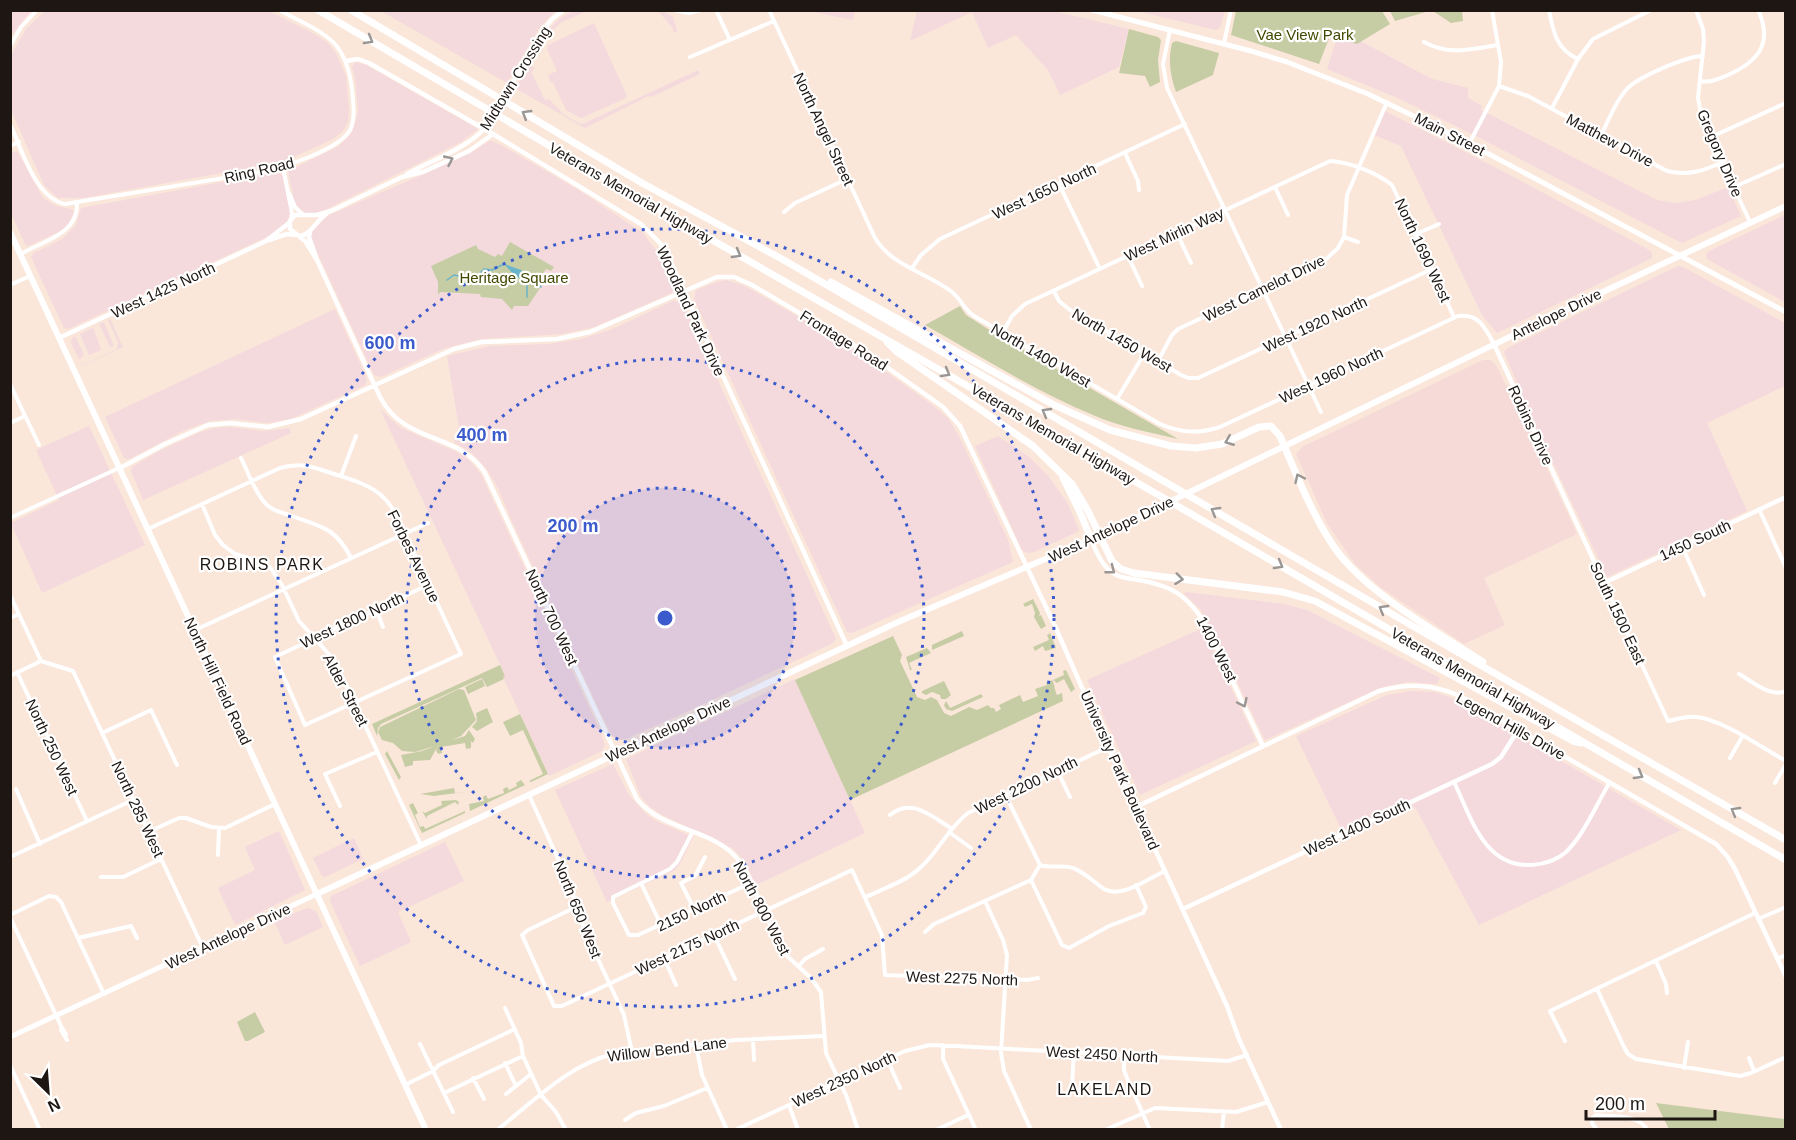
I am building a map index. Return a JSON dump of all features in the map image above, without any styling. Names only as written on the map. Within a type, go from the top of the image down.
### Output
[{"type":"highway","name":"Veterans Memorial Highway","points":[[318,10],[644,201],[877,333],[1785,860]]},
{"type":"highway","name":"Veterans Memorial Highway","points":[[351,10],[642,183],[782,259],[1785,840]]},
{"type":"highway","points":[[782,259],[796,263],[1054,405],[1101,426],[1166,445],[1196,448],[1222,444],[1269,425],[1278,432],[1324,530],[1336,550],[1351,568],[1380,593],[1507,680]]},
{"type":"highway","points":[[877,333],[896,351],[1027,441],[1061,473],[1076,491],[1112,561],[1119,568],[1128,572],[1286,592],[1322,603],[1573,741],[1589,745]]},
{"type":"highway","points":[[1061,473],[1091,539]]},
{"type":"main road","name":"Main Street","points":[[1092,10],[1224,43],[1287,62],[1387,102],[1785,312]]},
{"type":"main road","name":"Antelope Drive","points":[[1328,425],[1785,206]]},
{"type":"main road","name":"North Hill Field Road","points":[[10,232],[426,1130]]},
{"type":"main road","name":"West Antelope Drive","points":[[10,1036],[938,604],[1099,536],[1328,425]]},
{"type":"street","points":[[10,45],[21,27],[37,10]]},
{"type":"street","name":"Ring Road","points":[[10,124],[44,193],[58,202],[77,204],[283,167],[339,141],[349,131],[354,110],[350,74],[346,61],[338,48],[328,39],[279,10]]},
{"type":"street","name":"Midtown Crossing","points":[[402,177],[476,138],[490,122],[544,28],[564,10]]},
{"type":"street","points":[[673,10],[685,13],[702,10]]},
{"type":"street","points":[[716,10],[730,40]]},
{"type":"street","name":"North Angel Street","points":[[769,10],[847,179],[880,246],[887,254]]},
{"type":"street","points":[[1224,43],[1231,10]]},
{"type":"street","points":[[1469,144],[1499,87],[1501,62],[1492,10]]},
{"type":"street","points":[[1549,10],[1556,39],[1568,54],[1578,59]]},
{"type":"street","points":[[1552,108],[1578,59],[1593,39],[1651,10]]},
{"type":"street","name":"Gregory Drive","points":[[1696,10],[1703,29],[1703,56],[1698,98],[1702,119],[1750,223]]},
{"type":"street","points":[[1700,81],[1716,80],[1740,69],[1755,58],[1763,42],[1764,33],[1758,10]]},
{"type":"street","points":[[690,57],[774,21]]},
{"type":"street","points":[[1170,29],[1163,64],[1167,88],[1321,412]]},
{"type":"street","points":[[1424,42],[1450,52],[1498,45]]},
{"type":"street","points":[[1601,135],[1627,88],[1686,58],[1703,56]]},
{"type":"street","name":"Woodland Park Drive","points":[[346,61],[358,59],[369,63],[492,134],[641,224],[660,243],[847,646]]},
{"type":"street","name":"Matthew Drive","points":[[1499,87],[1528,96],[1667,171],[1692,174],[1723,162]]},
{"type":"street","points":[[1358,242],[1344,237],[1347,195],[1387,102]]},
{"type":"street","points":[[1711,137],[1785,103]]},
{"type":"street","name":"West 1650 North","points":[[912,269],[921,255],[940,239],[1185,124]]},
{"type":"street","points":[[296,235],[305,235],[317,221],[331,211],[402,177],[426,170],[469,151],[492,134]]},
{"type":"street","points":[[10,146],[19,142]]},
{"type":"street","points":[[1125,153],[1138,181],[1139,190]]},
{"type":"street","name":"West Mirlin Way","points":[[1002,334],[1018,309],[1330,161],[1340,161],[1358,168]]},
{"type":"street","points":[[1734,187],[1785,164]]},
{"type":"street","points":[[283,167],[292,214],[291,230],[306,243],[317,260]]},
{"type":"street","name":"North 1690 West","points":[[1358,168],[1385,180],[1392,186],[1454,317]]},
{"type":"street","points":[[784,212],[795,203],[847,179]]},
{"type":"street","points":[[1059,184],[1100,269]]},
{"type":"street","points":[[1275,187],[1288,215]]},
{"type":"street","points":[[288,189],[295,207],[311,220],[309,237],[317,260]]},
{"type":"street","points":[[21,254],[68,228],[76,218],[77,204]]},
{"type":"street","points":[[290,220],[295,215],[316,215],[331,211]]},
{"type":"street","name":"West 1425 North","points":[[266,241],[283,229],[290,220]]},
{"type":"street","points":[[1416,234],[1439,224]]},
{"type":"street","points":[[1176,233],[1191,263]]},
{"type":"street","name":"West 1425 North","points":[[59,338],[266,241],[287,234],[296,235]]},
{"type":"street","name":"West Camelot Drive","points":[[1158,361],[1172,335],[1178,329],[1324,261],[1333,254],[1344,237]]},
{"type":"street","name":"North 1400 West","points":[[887,254],[950,290],[960,299],[968,312],[1002,334],[1173,430],[1207,431]]},
{"type":"street","points":[[1128,256],[1142,286]]},
{"type":"street","name":"North 700 West","points":[[317,260],[384,405],[401,423],[461,449],[484,470],[634,793],[644,807],[656,817],[727,849]]},
{"type":"street","name":"West 1920 North","points":[[1198,378],[1432,269]]},
{"type":"street","points":[[10,285],[30,276]]},
{"type":"street","name":"Frontage Road","points":[[684,291],[712,278],[731,276],[752,285],[851,342],[951,415]]},
{"type":"street","points":[[10,518],[208,425],[230,423],[268,427],[289,423],[436,356],[466,346],[500,340],[557,339],[590,332],[684,291]]},
{"type":"street","name":"North 1450 West","points":[[1054,291],[1059,300],[1070,310],[1181,375],[1198,378]]},
{"type":"street","points":[[1454,317],[1467,315],[1478,320],[1483,324],[1494,344]]},
{"type":"street","name":"West 1960 North","points":[[1207,431],[1454,317]]},
{"type":"street","name":"Robins Drive","points":[[1494,344],[1568,505]]},
{"type":"street","points":[[1117,399],[1144,354]]},
{"type":"street","points":[[10,384],[39,445]]},
{"type":"street","name":"University Park Boulevard","points":[[951,415],[966,439],[1082,687],[1227,1005],[1281,1130]]},
{"type":"street","points":[[10,423],[25,416]]},
{"type":"street","points":[[342,476],[357,436]]},
{"type":"street","points":[[241,458],[266,504],[275,510],[328,529],[338,536],[351,559]]},
{"type":"street","name":"Forbes Avenue","points":[[148,529],[294,464],[308,465],[342,476],[384,497],[394,511],[461,654],[354,703]]},
{"type":"street","name":"1450 South","points":[[1604,583],[1785,497]]},
{"type":"street","name":"Alder Street","points":[[202,504],[215,535],[223,545],[235,554],[270,567],[299,621],[335,661],[421,845]]},
{"type":"street","name":"South 1500 East","points":[[1568,505],[1668,721],[1698,717],[1717,722],[1742,737]]},
{"type":"street","points":[[1759,509],[1785,568]]},
{"type":"street","points":[[195,630],[428,523]]},
{"type":"street","name":"1400 West","points":[[1091,539],[1098,558],[1113,573],[1124,579],[1165,587],[1182,596],[1198,611],[1263,746]]},
{"type":"street","points":[[1682,546],[1704,595]]},
{"type":"street","name":"West 1800 North","points":[[354,703],[304,725],[275,657],[428,585]]},
{"type":"street","points":[[10,595],[41,661],[10,675]]},
{"type":"street","points":[[376,609],[383,627]]},
{"type":"street","points":[[10,618],[19,614]]},
{"type":"street","name":"North 285 West","points":[[41,661],[73,671],[202,948]]},
{"type":"street","name":"North 250 West","points":[[17,672],[87,821]]},
{"type":"street","points":[[1739,674],[1771,692],[1785,691]]},
{"type":"street","name":"Legend Hills Drive","points":[[1136,807],[1379,691],[1410,685],[1441,688],[1460,696],[1716,844],[1727,855],[1735,869],[1755,913]]},
{"type":"street","points":[[102,733],[150,710],[177,765]]},
{"type":"street","name":"West 1400 South","points":[[1183,909],[1492,764],[1501,757],[1518,729]]},
{"type":"street","points":[[1730,758],[1742,737],[1785,763],[1774,783]]},
{"type":"street","name":"West 2200 North","points":[[866,897],[906,878],[921,868],[950,830],[968,813],[1108,747]]},
{"type":"street","points":[[340,806],[325,774],[377,752]]},
{"type":"street","points":[[1057,770],[1070,797]]},
{"type":"street","points":[[1454,782],[1482,842],[1500,858],[1526,866],[1540,865],[1566,853],[1610,782]]},
{"type":"street","points":[[16,789],[40,844]]},
{"type":"street","name":"North 650 West","points":[[529,794],[570,885],[584,929],[627,1024],[632,1052]]},
{"type":"street","points":[[1005,794],[1040,865],[1052,868],[1072,868],[1106,890],[1121,891],[1165,871]]},
{"type":"street","points":[[10,857],[133,800]]},
{"type":"street","points":[[148,832],[186,818],[219,828],[231,826],[275,804]]},
{"type":"street","points":[[890,815],[905,806],[914,807],[950,830],[971,848]]},
{"type":"street","points":[[218,855],[219,828]]},
{"type":"street","points":[[661,925],[641,883],[670,869],[677,862],[692,833]]},
{"type":"street","name":"North 800 West","points":[[727,849],[740,861],[781,948],[811,978],[821,992],[826,1053],[840,1081],[858,1130]]},
{"type":"street","points":[[694,909],[681,883],[695,876],[705,857]]},
{"type":"street","points":[[101,877],[123,877],[161,859]]},
{"type":"street","points":[[925,932],[934,924],[1031,880],[1040,865]]},
{"type":"street","name":"West 2175 North","points":[[576,907],[522,935],[554,1006],[562,1006],[852,870],[866,897]]},
{"type":"street","points":[[1031,880],[1065,948],[1101,930],[1140,915],[1146,910],[1136,885]]},
{"type":"street","name":"2150 North","points":[[641,883],[612,898],[626,931],[630,935],[638,935],[751,883]]},
{"type":"street","points":[[66,1038],[10,916],[49,896],[56,897],[61,902],[104,994]]},
{"type":"street","name":"West 2275 North","points":[[866,897],[882,935],[885,975],[936,977],[955,975],[1027,980],[1038,978]]},
{"type":"street","points":[[985,901],[1006,948],[1002,1048],[1004,1071],[1031,1130]]},
{"type":"street","points":[[1758,919],[1785,906]]},
{"type":"street","points":[[1564,1041],[1550,1011],[1755,913],[1785,977]]},
{"type":"street","points":[[78,938],[131,926],[137,938]]},
{"type":"street","points":[[714,935],[735,979]]},
{"type":"street","points":[[799,966],[806,959],[823,950]]},
{"type":"street","points":[[1777,959],[1785,955]]},
{"type":"street","points":[[664,958],[676,985]]},
{"type":"street","points":[[1656,961],[1666,984],[1667,993]]},
{"type":"street","points":[[1597,989],[1624,1047],[1628,1054],[1636,1059],[1740,1076],[1785,1057]]},
{"type":"street","points":[[505,1008],[541,1095],[556,1112],[566,1130]]},
{"type":"street","points":[[405,1085],[433,1071],[439,1065],[515,1029]]},
{"type":"street","name":"Willow Bend Lane","points":[[497,1130],[570,1073],[584,1064],[607,1056],[753,1039],[824,1036]]},
{"type":"street","points":[[753,1039],[754,1060]]},
{"type":"street","points":[[1684,1068],[1688,1042]]},
{"type":"street","points":[[420,1044],[453,1112]]},
{"type":"street","points":[[696,1045],[698,1061],[707,1088],[727,1130]]},
{"type":"street","points":[[943,1045],[943,1059],[976,1130]]},
{"type":"street","name":"West 2450 North","points":[[956,1046],[1228,1061],[1247,1055]]},
{"type":"street","name":"West 2350 North","points":[[735,1130],[887,1059],[918,1047],[956,1046]]},
{"type":"street","points":[[1072,1086],[1074,1052]]},
{"type":"street","points":[[1124,1055],[1124,1070],[1150,1130]]},
{"type":"street","points":[[444,1092],[523,1056]]},
{"type":"street","points":[[1749,1058],[1754,1071]]},
{"type":"street","points":[[887,1059],[900,1088]]},
{"type":"street","points":[[505,1063],[516,1086]]},
{"type":"street","points":[[10,1065],[40,1130]]},
{"type":"street","points":[[506,1094],[531,1074]]},
{"type":"street","points":[[473,1078],[484,1100]]},
{"type":"street","points":[[625,1120],[636,1113],[664,1106],[707,1088]]},
{"type":"street","points":[[1105,1130],[1155,1108],[1224,1112],[1245,1110],[1268,1102]]},
{"type":"street","points":[[789,1105],[798,1130]]},
{"type":"street","points":[[1222,1130],[1224,1112]]},
{"type":"street","points":[[936,1130],[969,1115]]},
{"type":"street","points":[[1597,1130],[1592,1123],[1592,1118],[1596,1115],[1638,1120],[1647,1130]]},
{"type":"shaded area","points":[[555,10],[540,27],[507,83],[381,11]]},
{"type":"shaded area","points":[[576,10],[587,11],[562,22],[551,31],[543,40],[529,65],[535,68],[531,72],[545,100],[549,99],[563,114],[575,121],[585,123],[698,70],[700,74],[651,97],[648,96],[585,128],[515,88],[544,38],[551,27],[560,18]]},
{"type":"shaded area","points":[[1225,10],[1220,28],[1216,30],[1137,11]]},
{"type":"shaded area","points":[[10,11],[31,11],[11,36]]},
{"type":"shaded area","points":[[45,11],[269,11],[327,42],[336,53],[346,76],[348,122],[343,131],[333,139],[283,162],[83,198],[58,198],[44,185],[11,110],[11,55],[26,29]]},
{"type":"shaded area","points":[[658,11],[663,11],[673,17],[677,31],[672,33],[674,30]]},
{"type":"shaded area","points":[[808,11],[855,11],[853,20]]},
{"type":"shaded area","points":[[917,11],[1053,11],[1129,29],[1119,67],[1060,95],[1048,70],[1016,35],[988,48],[972,12],[910,41]]},
{"type":"shaded area","points":[[594,23],[627,96],[581,118],[566,110],[553,82],[551,83],[548,75],[557,71],[547,49],[548,45]]},
{"type":"shaded area","points":[[1337,38],[1357,44],[1360,41],[1432,79],[1468,88],[1468,98],[1482,106],[1481,110],[1657,200],[1675,203],[1696,200],[1728,187],[1741,216],[1682,243],[1478,137],[1400,99],[1327,69]]},
{"type":"shaded area","points":[[355,62],[366,65],[478,129],[461,142],[325,210],[306,213],[297,207],[294,200],[288,171],[339,146],[352,132],[358,112],[352,67]]},
{"type":"shaded area","points":[[1385,111],[1649,250],[1652,258],[1497,333],[1482,315],[1401,146],[1374,135]]},
{"type":"shaded area","points":[[489,141],[501,145],[577,189],[643,233],[661,257],[675,286],[672,293],[594,327],[562,334],[481,339],[445,348],[381,377],[374,375],[311,239],[313,230],[327,216],[433,170],[474,151]]},
{"type":"shaded area","points":[[17,151],[43,198],[56,206],[74,211],[69,224],[61,231],[28,246],[11,213],[10,154]]},
{"type":"shaded area","points":[[276,172],[282,175],[291,213],[286,223],[273,234],[68,329],[64,328],[31,257],[34,253],[62,239],[76,225],[81,208]]},
{"type":"shaded area","points":[[1785,215],[1785,302],[1707,259],[1706,254],[1709,251]]},
{"type":"shaded area","points":[[1678,266],[1785,323],[1785,386],[1707,423],[1747,511],[1607,577],[1530,414],[1504,352],[1508,348]]},
{"type":"shaded area","points":[[726,280],[745,286],[856,350],[948,418],[959,436],[1008,540],[1013,562],[852,633],[847,632],[694,299],[696,290]]},
{"type":"shaded area","points":[[673,301],[682,302],[836,639],[833,643],[684,713],[619,740],[611,734],[599,710],[498,488],[486,468],[472,453],[454,442],[459,427],[447,356],[490,346],[548,344],[581,339],[610,330]]},
{"type":"shaded area","points":[[335,309],[367,379],[365,385],[291,419],[267,423],[236,419],[210,421],[185,430],[129,459],[124,458],[105,417]]},
{"type":"shaded area","points":[[110,319],[123,347],[82,366],[117,349],[118,342],[108,320]]},
{"type":"shaded area","points":[[104,322],[114,346],[110,347],[99,324]]},
{"type":"shaded area","points":[[93,327],[101,350],[89,355],[80,334]]},
{"type":"shaded area","points":[[75,336],[84,355],[79,359],[71,343]]},
{"type":"shaded area","points":[[1483,360],[1490,360],[1496,365],[1535,442],[1577,534],[1484,578],[1505,625],[1464,644],[1380,587],[1355,564],[1327,523],[1296,454],[1302,447]]},
{"type":"shaded area","points":[[380,409],[401,428],[455,451],[469,460],[481,474],[596,722],[605,745],[602,751],[549,776],[503,677],[505,675]]},
{"type":"shaded area","points":[[89,426],[145,545],[42,593],[11,523],[59,500],[36,450]]},
{"type":"shaded area","points":[[230,427],[264,431],[289,428],[291,433],[143,500],[131,471],[132,467],[161,450],[198,433],[214,428]]},
{"type":"shaded area","points":[[998,436],[1029,457],[1049,477],[1068,504],[1079,530],[1077,532],[1034,552],[1028,553],[1022,550],[975,446]]},
{"type":"shaded area","points":[[1185,592],[1284,604],[1307,610],[1440,678],[1437,684],[1407,682],[1380,688],[1265,740],[1209,624],[1200,609],[1184,594]]},
{"type":"shaded area","points":[[1203,628],[1256,741],[1140,795],[1087,680]]},
{"type":"shaded area","points":[[795,679],[865,833],[756,885],[744,860],[732,848],[660,814],[649,806],[641,797],[626,759]]},
{"type":"shaded area","points":[[1412,691],[1436,692],[1454,699],[1681,830],[1479,925],[1415,807],[1345,837],[1296,736],[1387,695]]},
{"type":"shaded area","points":[[613,764],[629,795],[646,814],[658,822],[693,837],[675,870],[607,902],[555,790]]},
{"type":"shaded area","points":[[279,831],[305,890],[235,925],[218,888],[255,870],[245,847]]},
{"type":"shaded area","points":[[354,838],[363,859],[325,877],[322,876],[313,858]]},
{"type":"shaded area","points":[[445,842],[464,881],[398,912],[411,942],[360,966],[330,901],[331,896]]},
{"type":"shaded area","points":[[307,908],[316,911],[323,927],[285,945],[274,921]]},
{"type":"green space","name":"Vae View Park","points":[[1236,11],[1382,11],[1390,24],[1357,44],[1330,36],[1319,64],[1231,35]]},
{"type":"green space","points":[[1390,11],[1429,11],[1395,21]]},
{"type":"green space","points":[[1433,11],[1462,11],[1463,21],[1451,23]]},
{"type":"green space","points":[[1129,29],[1158,37],[1161,40],[1158,60],[1160,82],[1150,87],[1145,76],[1119,73]]},
{"type":"green space","points":[[1176,41],[1219,53],[1213,75],[1176,92],[1170,61],[1172,43]]},
{"type":"green space","name":"Heritage Square","points":[[510,242],[554,267],[551,271],[546,269],[540,279],[544,282],[528,306],[514,306],[512,310],[502,299],[481,297],[480,294],[440,292],[438,295],[438,282],[431,266],[476,245],[478,249],[495,257],[498,254],[502,256]]},
{"type":"green space","points":[[960,306],[966,315],[988,329],[1178,439],[1114,423],[1071,406],[925,325]]},
{"type":"green space","points":[[1033,599],[1040,613],[1039,616],[1041,615],[1046,626],[1041,629],[1034,617],[1032,604],[1025,607],[1023,604]]},
{"type":"green space","points":[[962,631],[964,636],[932,650],[932,645]]},
{"type":"green space","points":[[1050,633],[1056,648],[1045,651],[1043,646],[1035,651],[1033,647],[1049,640],[1047,635]]},
{"type":"green space","points":[[893,636],[902,655],[900,661],[917,697],[925,700],[931,697],[937,700],[944,713],[951,716],[969,707],[977,710],[988,705],[996,712],[1001,709],[999,705],[1020,695],[1023,702],[1038,696],[1035,689],[1047,685],[1046,683],[1052,680],[1057,695],[1062,693],[1063,701],[850,800],[795,680]]},
{"type":"green space","points":[[927,648],[931,653],[909,663],[912,670],[910,670],[906,657]]},
{"type":"green space","points":[[500,665],[504,679],[487,687],[482,678],[381,724],[377,736],[372,724]]},
{"type":"green space","points":[[1066,670],[1075,689],[1071,692],[1064,679],[1057,683],[1053,680],[1064,675],[1063,671]]},
{"type":"green space","points":[[482,679],[485,686],[468,694],[465,687]]},
{"type":"green space","points":[[944,681],[951,695],[946,699],[941,699],[940,695],[932,692],[926,695],[922,693],[922,691]]},
{"type":"green space","points":[[459,689],[464,690],[476,720],[461,736],[452,740],[465,736],[469,730],[475,739],[473,743],[471,741],[471,748],[466,749],[465,743],[441,747],[442,753],[438,754],[436,750],[439,744],[430,760],[413,761],[413,765],[405,767],[401,755],[422,751],[435,746],[415,752],[402,751],[393,743],[382,740],[378,732],[380,727]]},
{"type":"green space","points":[[981,694],[983,697],[952,711],[946,709],[944,705],[946,701],[950,708]]},
{"type":"green space","points":[[487,708],[493,722],[477,731],[472,727],[477,721],[476,713]]},
{"type":"green space","points":[[520,714],[548,774],[531,782],[529,781],[543,774],[523,730],[510,736],[503,722]]},
{"type":"green space","points":[[387,751],[401,777],[399,780],[385,754]]},
{"type":"green space","points":[[521,780],[525,785],[470,811],[469,804],[484,801],[483,797],[486,795],[488,799],[504,793],[503,789],[507,787],[509,790],[517,786],[516,783]]},
{"type":"green space","points":[[454,788],[455,793],[472,791],[434,796],[420,794]]},
{"type":"green space","points":[[456,800],[459,802],[458,805],[455,802],[427,816],[427,819],[422,811],[425,813],[442,805],[441,801]]},
{"type":"green space","points":[[413,803],[418,813],[415,815],[420,827],[424,826],[425,829],[465,811],[465,813],[422,833],[409,805]]},
{"type":"green space","points":[[255,1012],[265,1032],[245,1041],[237,1022]]},
{"type":"green space","points":[[1656,1103],[1785,1119],[1785,1129],[1669,1129]]},
{"type":"water","points":[[504,264],[521,270],[527,279],[516,277]]},
{"type":"waterway","points":[[447,280],[454,275],[477,276],[484,269],[492,270],[504,264]]},
{"type":"waterway","points":[[527,279],[527,297]]},
{"type":"waterway","points":[[527,279],[541,287]]},
{"type":"district","name":"ROBINS PARK","points":[[262,564]]},
{"type":"district","name":"LAKELAND","points":[[1105,1089]]}]
